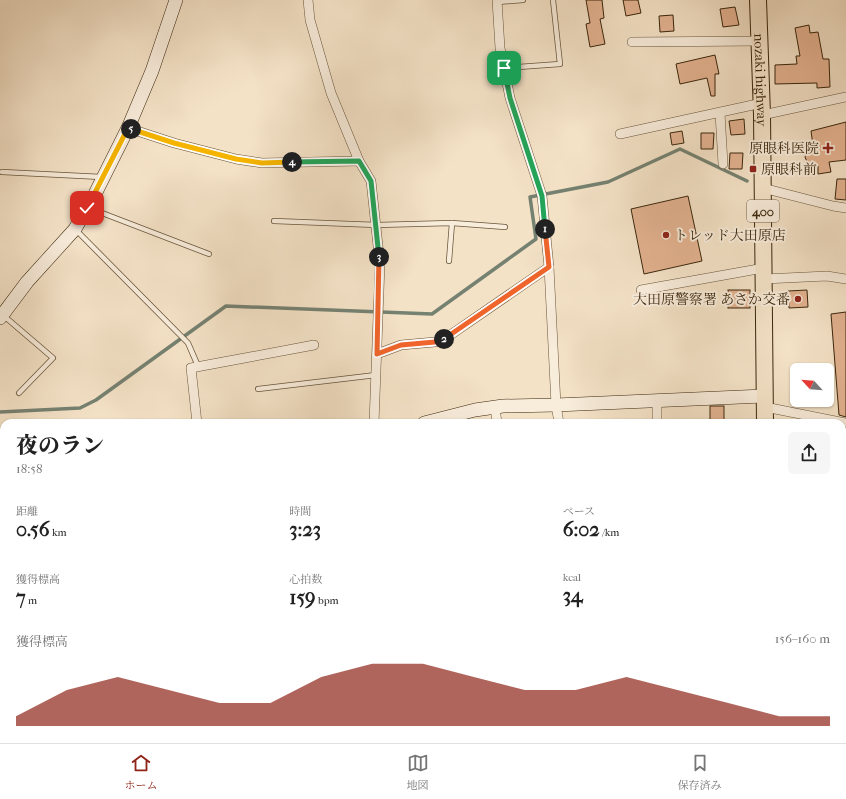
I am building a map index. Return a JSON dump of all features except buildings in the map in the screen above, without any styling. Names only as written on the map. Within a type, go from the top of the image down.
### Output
[{"type":"highway","name":"nozaki highway","points":[[758,0],[762,109],[765,409]]},
{"type":"street","points":[[1,316],[26,282],[75,228],[87,208],[128,128],[152,71],[176,0]]},
{"type":"street","points":[[308,0],[310,20],[331,94],[359,161],[371,181],[380,264],[374,419]]},
{"type":"street","points":[[497,1],[500,48],[510,98],[542,196],[549,267],[556,405],[558,419]]},
{"type":"street","points":[[632,42],[760,41]]},
{"type":"street","points":[[620,134],[720,113],[762,109],[846,97]]},
{"type":"street","points":[[720,113],[723,164]]},
{"type":"street","points":[[128,128],[174,143],[236,159],[262,163],[359,161]]},
{"type":"street","points":[[763,188],[846,208]]},
{"type":"street","points":[[377,354],[401,345],[435,342],[446,338],[549,267]]},
{"type":"street","points":[[641,290],[764,273],[827,276],[846,280]]},
{"type":"street","points":[[197,419],[191,368],[314,345]]},
{"type":"street","points":[[657,400],[658,419]]},
{"type":"street","points":[[440,419],[475,410],[495,407],[657,400],[765,409],[823,419]]},
{"type":"street","points":[[495,407],[496,419]]},
{"type":"lane","points":[[497,1],[523,0]]},
{"type":"lane","points":[[504,68],[560,64],[554,0]]},
{"type":"lane","points":[[2,172],[103,177]]},
{"type":"lane","points":[[87,208],[209,254]]},
{"type":"lane","points":[[274,221],[376,225],[452,223],[505,227]]},
{"type":"lane","points":[[449,261],[452,223]]},
{"type":"lane","points":[[75,228],[188,344],[198,367]]},
{"type":"lane","points":[[1,316],[53,358],[19,393]]},
{"type":"lane","points":[[258,389],[376,375]]},
{"type":"waterway","points":[[0,412],[80,408],[96,400],[226,306],[432,314],[536,239],[530,197],[608,182],[680,149],[747,181]]},
{"type":"place","name":"原眼科医院","points":[[828,148]]},
{"type":"place","name":"原眼科前","points":[[753,169]]},
{"type":"place","name":"トレッド大田原店","points":[[666,235]]},
{"type":"place","name":"大田原警察署 あさか交番","points":[[798,299]]},
{"type":"route","points":[[87,208],[128,128],[174,143],[236,159],[262,163],[359,161],[371,181],[380,264],[377,354],[401,345],[435,342],[446,338],[549,267],[542,196],[510,98],[504,68]]}]
